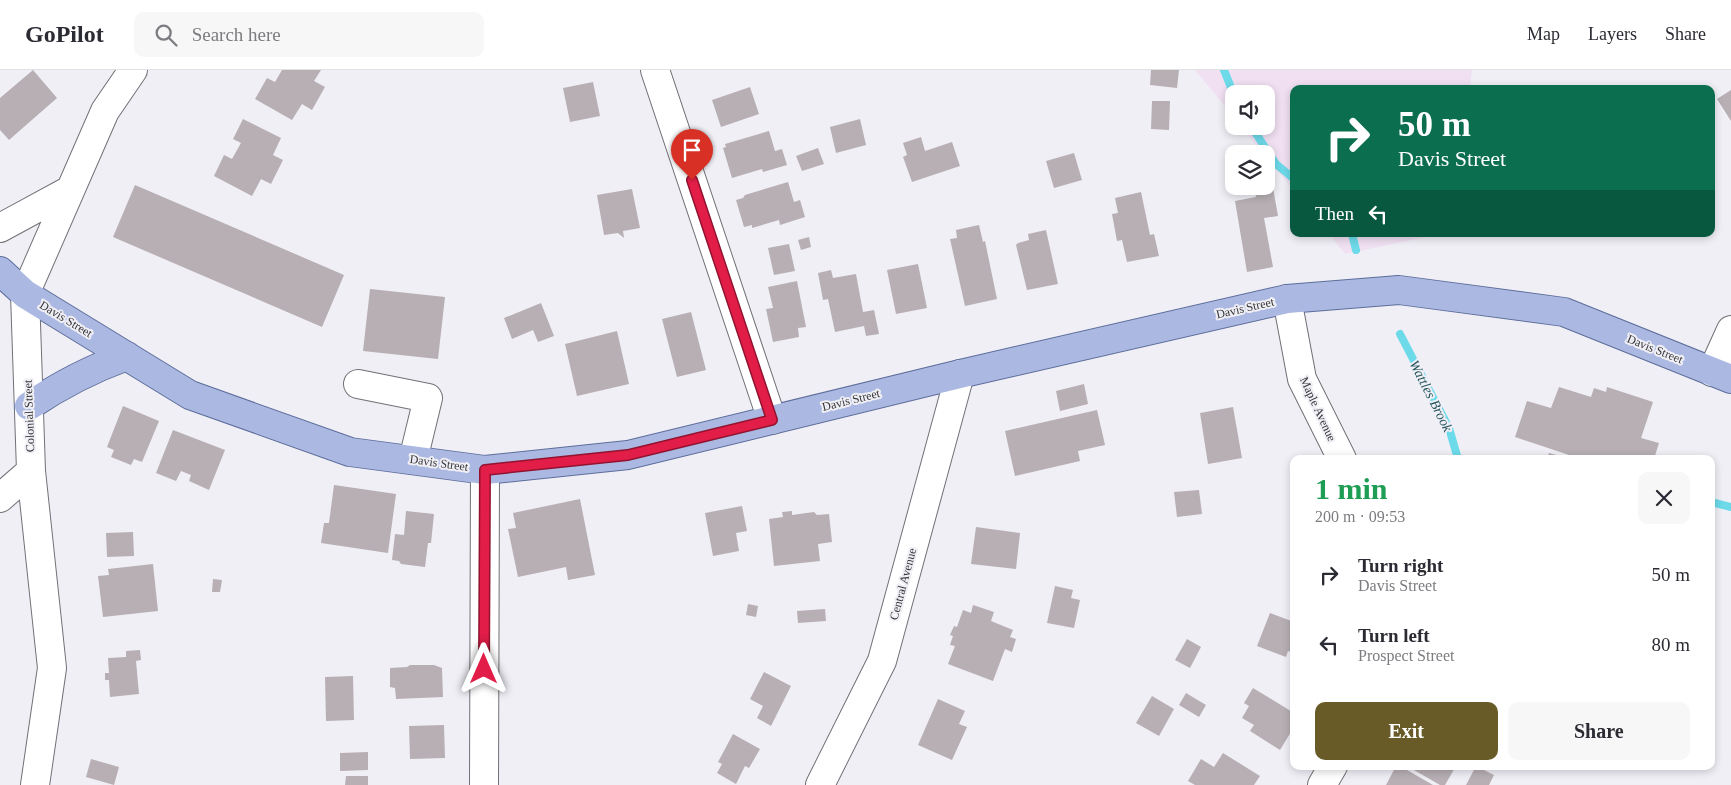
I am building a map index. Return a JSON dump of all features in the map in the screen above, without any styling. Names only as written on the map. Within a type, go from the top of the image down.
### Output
[{"type":"main road","name":"Davis Street","points":[[0,271],[25,294],[190,395],[350,452],[485,470],[628,455],[960,374],[1286,299],[1399,290],[1564,312],[1722,376]]},
{"type":"main road","points":[[29,406],[76,377],[96,367],[127,356]]},
{"type":"street","name":"Colonial Street","points":[[35,785],[52,668],[31,471],[25,294],[105,110],[133,70]]},
{"type":"street","points":[[655,70],[772,420]]},
{"type":"street","points":[[0,228],[70,190]]},
{"type":"street","name":"Maple Avenue","points":[[1286,299],[1302,379],[1340,455]]},
{"type":"street","points":[[1722,376],[1731,330]]},
{"type":"street","name":"Central Avenue","points":[[820,785],[882,662],[960,374]]},
{"type":"street","points":[[358,384],[428,398],[413,460]]},
{"type":"street","points":[[484,785],[485,470]]},
{"type":"street","points":[[0,498],[31,471]]},
{"type":"street","points":[[1322,785],[1331,770]]},
{"type":"shaded area","points":[[1195,70],[1472,70],[1470,85],[1290,85],[1290,186],[1275,168],[1275,145],[1256,145],[1248,135],[1275,135],[1275,85],[1225,85],[1225,106]]},
{"type":"shaded area","points":[[1331,237],[1426,237],[1345,254]]},
{"type":"building","points":[[33,70],[57,98],[9,140],[0,130],[0,98]]},
{"type":"building","points":[[282,70],[321,70],[314,81],[325,87],[312,110],[302,104],[292,120],[255,99],[267,78],[275,82]]},
{"type":"building","points":[[1151,70],[1179,70],[1177,88],[1150,85]]},
{"type":"building","points":[[593,82],[600,116],[570,122],[563,88]]},
{"type":"building","points":[[750,87],[759,114],[721,127],[712,100]]},
{"type":"building","points":[[1731,90],[1731,121],[1717,99]]},
{"type":"building","points":[[1152,101],[1170,101],[1169,130],[1151,129]]},
{"type":"building","points":[[243,119],[281,138],[273,155],[283,160],[271,184],[261,179],[252,196],[214,176],[224,155],[232,159],[241,143],[233,139]]},
{"type":"building","points":[[860,119],[866,145],[836,153],[830,127]]},
{"type":"building","points":[[769,131],[775,151],[782,149],[787,165],[763,172],[762,169],[732,178],[723,148],[726,147],[725,144]]},
{"type":"building","points":[[921,137],[925,151],[952,142],[960,166],[912,182],[903,157],[907,155],[903,143]]},
{"type":"building","points":[[818,148],[824,164],[802,171],[796,156]]},
{"type":"building","points":[[1074,153],[1082,180],[1054,188],[1046,161]]},
{"type":"building","points":[[788,182],[794,202],[800,200],[805,217],[780,225],[779,220],[752,228],[752,225],[744,227],[736,200],[743,198],[745,195]]},
{"type":"building","points":[[135,185],[344,275],[322,327],[113,237]]},
{"type":"building","points":[[632,189],[640,228],[623,231],[624,238],[618,233],[604,235],[597,195]]},
{"type":"building","points":[[1141,192],[1150,235],[1154,234],[1159,256],[1127,262],[1122,240],[1117,241],[1112,214],[1118,213],[1115,198]]},
{"type":"building","points":[[1256,195],[1274,195],[1278,216],[1264,218],[1273,267],[1247,272],[1235,201],[1256,197]]},
{"type":"building","points":[[979,225],[983,242],[985,241],[997,299],[965,306],[950,239],[957,238],[956,230]]},
{"type":"building","points":[[1046,230],[1058,284],[1027,290],[1016,245],[1029,240],[1028,234]]},
{"type":"building","points":[[809,237],[811,247],[801,250],[798,240]]},
{"type":"building","points":[[789,244],[795,271],[774,275],[768,248]]},
{"type":"building","points":[[918,264],[927,308],[896,314],[887,270]]},
{"type":"building","points":[[831,270],[833,278],[856,274],[863,312],[874,310],[879,334],[866,336],[864,326],[835,332],[828,299],[823,300],[818,273]]},
{"type":"building","points":[[797,281],[806,327],[798,328],[799,337],[773,342],[766,309],[773,308],[768,287]]},
{"type":"building","points":[[370,289],[445,297],[438,359],[363,351]]},
{"type":"building","points":[[541,303],[554,336],[538,342],[533,330],[512,339],[504,318]]},
{"type":"building","points":[[691,312],[706,370],[677,377],[662,319]]},
{"type":"building","points":[[617,331],[629,384],[577,396],[565,344]]},
{"type":"building","points":[[1084,384],[1088,404],[1060,411],[1056,391]]},
{"type":"building","points":[[1559,387],[1591,397],[1594,388],[1606,392],[1607,387],[1653,402],[1641,438],[1659,443],[1655,455],[1569,455],[1515,437],[1527,401],[1551,408]]},
{"type":"building","points":[[123,406],[159,421],[142,462],[134,459],[131,465],[111,457],[114,450],[107,447]]},
{"type":"building","points":[[1233,407],[1242,458],[1208,464],[1200,413]]},
{"type":"building","points":[[1097,410],[1105,445],[1078,451],[1080,461],[1015,476],[1005,431]]},
{"type":"building","points":[[173,430],[225,450],[209,490],[189,481],[191,475],[181,471],[176,481],[156,473]]},
{"type":"building","points":[[334,485],[396,494],[388,553],[321,543],[324,523],[329,523]]},
{"type":"building","points":[[1199,490],[1202,514],[1177,517],[1174,492]]},
{"type":"building","points":[[580,499],[595,575],[568,580],[566,567],[518,577],[508,529],[516,528],[513,513]]},
{"type":"building","points":[[742,506],[747,531],[736,533],[739,551],[713,556],[705,513]]},
{"type":"building","points":[[406,511],[434,514],[431,543],[428,543],[425,567],[401,564],[399,561],[392,560],[395,534],[404,535]]},
{"type":"building","points":[[792,511],[792,515],[814,512],[817,515],[829,514],[832,542],[818,544],[820,561],[774,566],[769,519],[783,517],[782,512]]},
{"type":"building","points":[[976,527],[1020,533],[1016,569],[971,564]]},
{"type":"building","points":[[133,532],[134,556],[107,557],[106,533]]},
{"type":"building","points":[[153,564],[158,611],[103,617],[98,576],[109,575],[108,569]]},
{"type":"building","points":[[213,579],[222,580],[220,592],[212,592]]},
{"type":"building","points":[[1055,586],[1073,590],[1071,598],[1080,600],[1074,628],[1047,623]]},
{"type":"building","points":[[748,604],[758,606],[756,617],[746,615]]},
{"type":"building","points":[[973,605],[994,612],[991,621],[1013,630],[1010,637],[1016,639],[1012,652],[1005,649],[993,681],[948,664],[955,646],[950,645],[953,636],[950,635],[954,626],[957,627],[963,610],[971,613]]},
{"type":"building","points":[[825,609],[826,621],[798,623],[797,611]]},
{"type":"building","points":[[1270,613],[1290,620],[1290,652],[1288,651],[1286,657],[1257,646]]},
{"type":"building","points":[[1187,639],[1201,647],[1190,668],[1175,660]]},
{"type":"building","points":[[140,650],[141,660],[136,661],[139,694],[110,697],[109,680],[105,680],[105,673],[109,673],[108,658],[126,657],[126,651]]},
{"type":"building","points":[[410,665],[434,665],[442,668],[443,697],[396,699],[395,688],[390,687],[390,668],[407,667]]},
{"type":"building","points":[[764,672],[791,686],[771,726],[757,718],[763,706],[750,699]]},
{"type":"building","points":[[353,676],[354,720],[326,721],[325,677]]},
{"type":"building","points":[[1253,688],[1290,711],[1290,734],[1280,750],[1250,731],[1254,725],[1242,718],[1249,706],[1244,703]]},
{"type":"building","points":[[1186,693],[1206,705],[1199,717],[1179,705]]},
{"type":"building","points":[[1152,696],[1174,709],[1159,736],[1136,723]]},
{"type":"building","points":[[938,699],[965,711],[959,724],[967,727],[952,760],[918,745]]},
{"type":"building","points":[[444,725],[445,758],[410,759],[409,726]]},
{"type":"building","points":[[733,734],[760,749],[749,768],[745,766],[736,784],[717,773],[722,764],[718,762]]},
{"type":"building","points":[[368,752],[368,770],[340,771],[340,753]]},
{"type":"building","points":[[1223,753],[1260,776],[1254,785],[1195,785],[1188,781],[1201,759],[1214,767]]},
{"type":"building","points":[[91,759],[119,767],[114,785],[86,777]]},
{"type":"building","points":[[1394,770],[1407,770],[1433,785],[1386,785]]},
{"type":"building","points":[[1414,770],[1454,770],[1445,785],[1440,785]]},
{"type":"building","points":[[1474,770],[1484,770],[1494,775],[1489,785],[1466,785]]},
{"type":"building","points":[[346,776],[368,776],[368,785],[345,785]]},
{"type":"waterway","name":"Wattles Brook","points":[[1224,70],[1230,85]]},
{"type":"waterway","name":"Wattles Brook","points":[[1257,135],[1276,164],[1290,176]]},
{"type":"waterway","name":"Wattles Brook","points":[[1353,237],[1356,250]]},
{"type":"waterway","name":"Wattles Brook","points":[[1400,334],[1449,428],[1457,455]]},
{"type":"waterway","name":"Wattles Brook","points":[[1715,503],[1731,507]]},
{"type":"route","points":[[484,669],[485,470],[628,455],[772,420],[692,180]]}]
